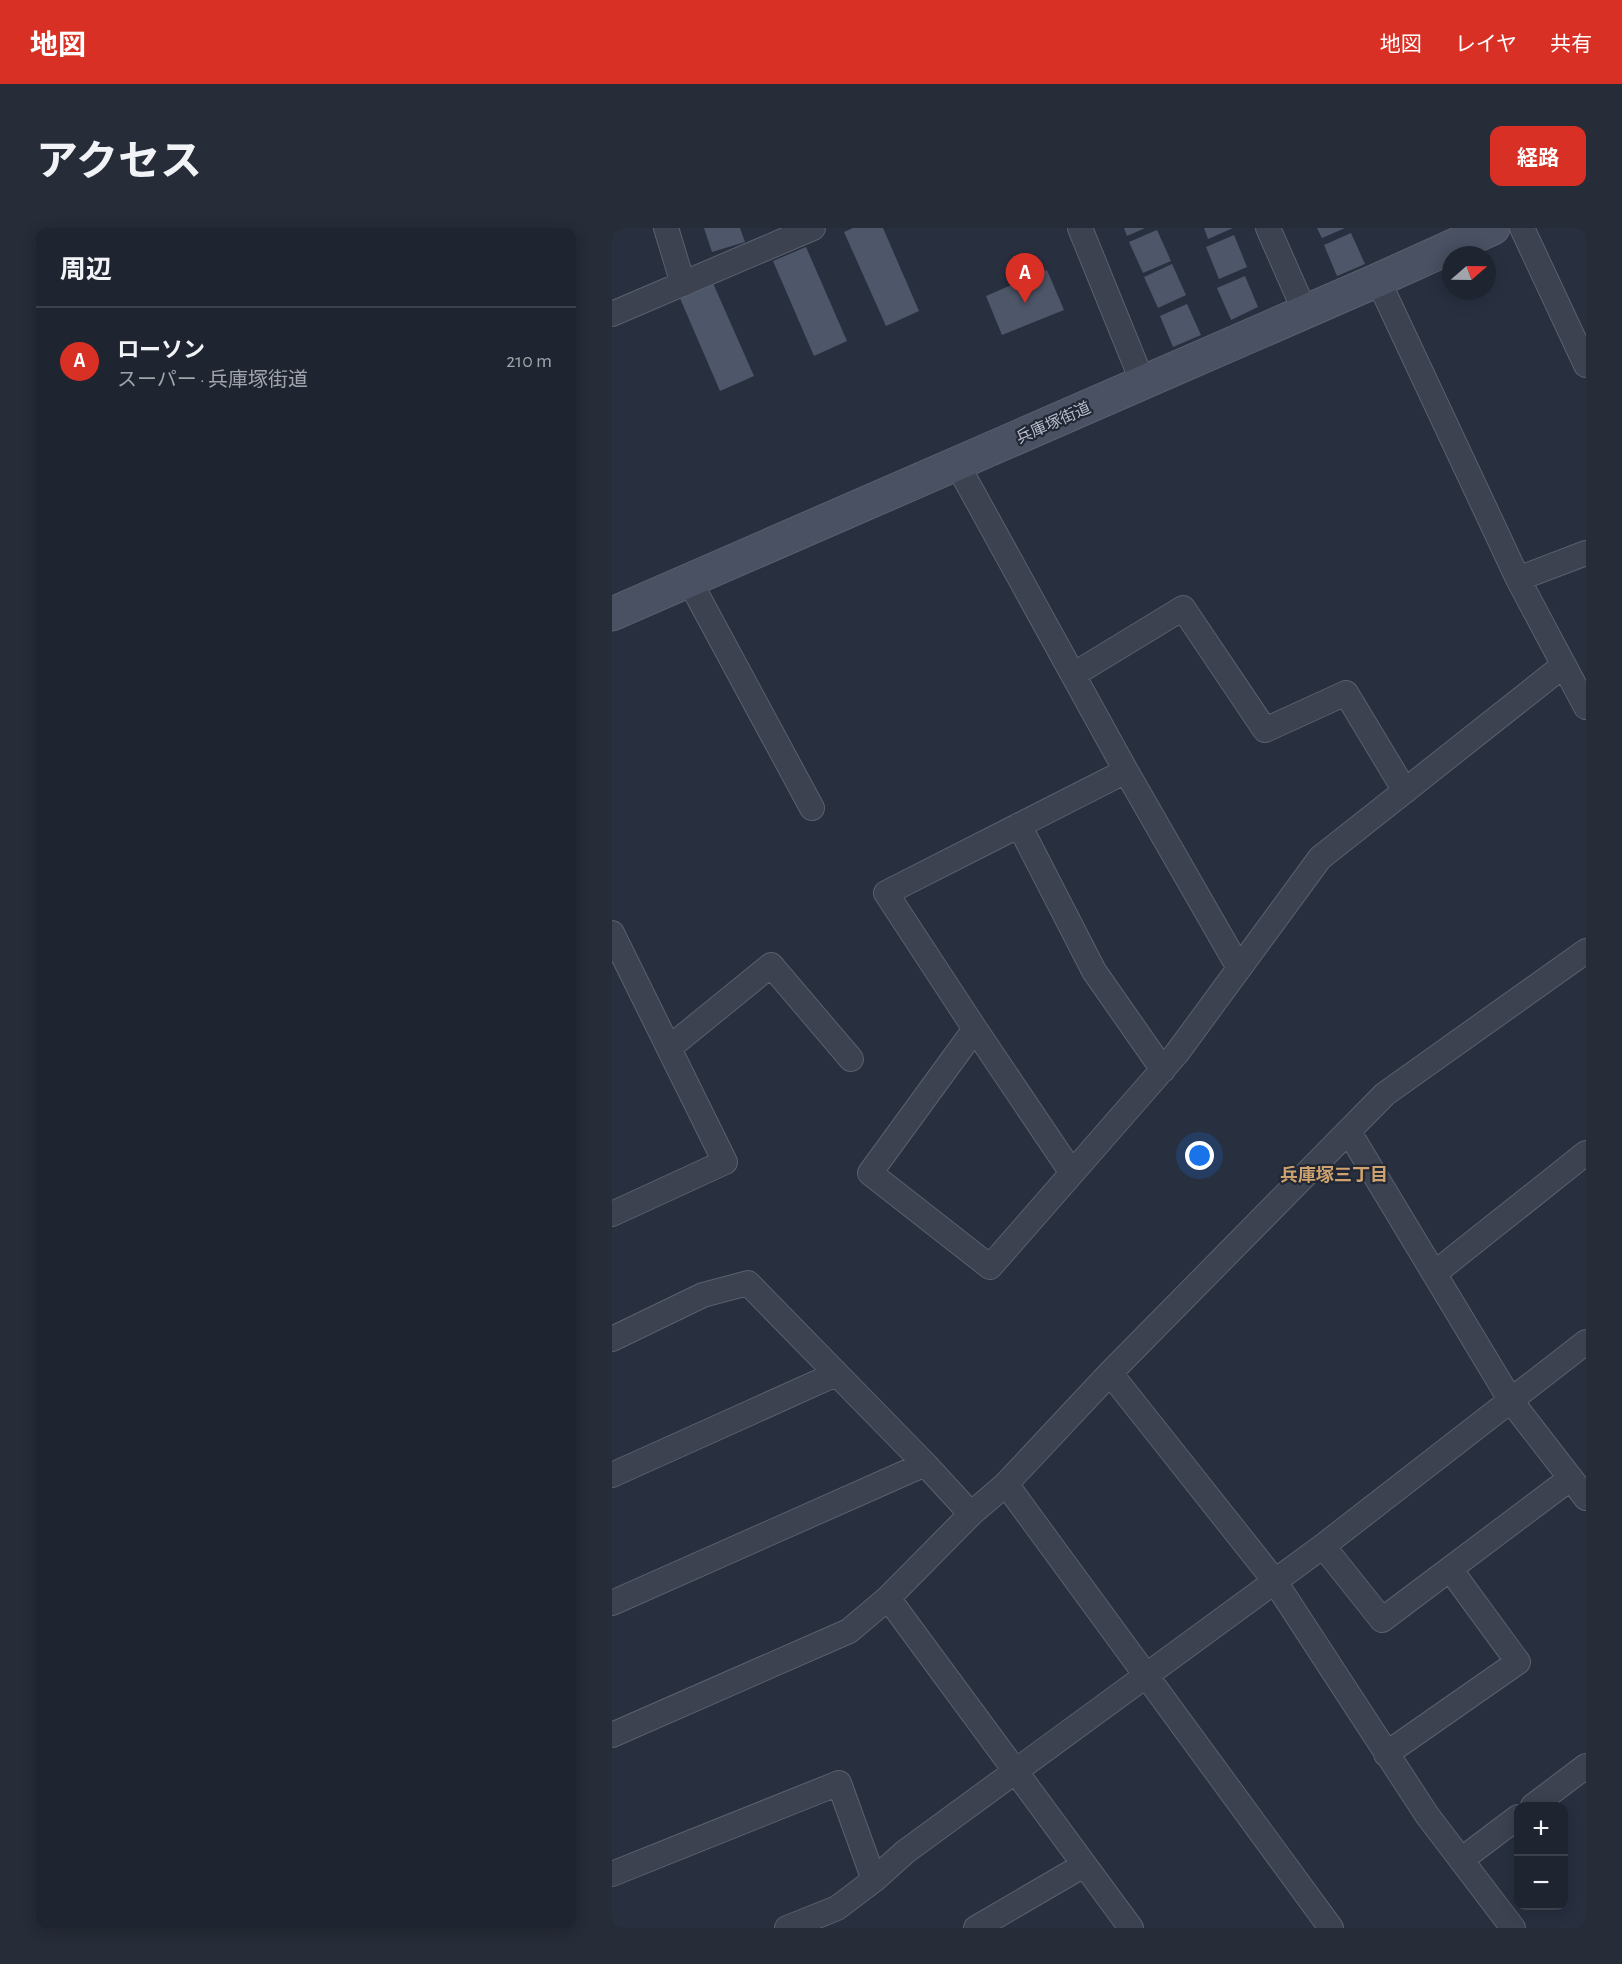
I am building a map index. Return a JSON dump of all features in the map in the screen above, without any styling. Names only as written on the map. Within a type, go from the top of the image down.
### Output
[{"type":"street","points":[[666,228],[682,284]]},
{"type":"street","points":[[612,314],[682,284],[769,237],[813,228]]},
{"type":"street","points":[[1080,228],[1143,383]]},
{"type":"street","points":[[1268,228],[1305,312]]},
{"type":"street","name":"兵庫塚街道","points":[[612,614],[1493,228]]},
{"type":"street","points":[[1522,228],[1586,365]]},
{"type":"street","points":[[1378,280],[1518,579],[1586,707]]},
{"type":"street","points":[[957,464],[1126,771],[1239,968]]},
{"type":"street","points":[[1518,579],[1586,553]]},
{"type":"street","points":[[689,580],[812,808]]},
{"type":"street","points":[[1073,675],[1183,608],[1265,730],[1346,693],[1405,791]]},
{"type":"street","points":[[975,1029],[870,1173],[990,1267],[1177,1053],[1320,858],[1564,666]]},
{"type":"street","points":[[1072,1173],[886,893],[1126,771]]},
{"type":"street","points":[[1019,825],[1094,971],[1162,1070]]},
{"type":"street","points":[[612,933],[724,1162],[612,1214]]},
{"type":"street","points":[[612,1735],[849,1631],[888,1598],[971,1514],[1005,1484],[1110,1373],[1384,1094],[1586,951]]},
{"type":"street","points":[[669,1048],[771,965],[851,1059]]},
{"type":"street","points":[[1349,1132],[1511,1401],[1586,1498]]},
{"type":"street","points":[[1435,1273],[1586,1153]]},
{"type":"street","points":[[612,1339],[703,1295],[748,1283],[971,1514]]},
{"type":"street","points":[[787,1928],[837,1908],[874,1880],[905,1852],[1323,1546],[1586,1342]]},
{"type":"street","points":[[1110,1373],[1274,1580],[1427,1815],[1513,1928]]},
{"type":"street","points":[[612,1475],[836,1374]]},
{"type":"street","points":[[612,1603],[925,1464]]},
{"type":"street","points":[[1323,1546],[1382,1620],[1570,1478]]},
{"type":"street","points":[[1005,1484],[1331,1928]]},
{"type":"street","points":[[1386,1754],[1518,1662],[1450,1569]]},
{"type":"street","points":[[888,1598],[1131,1928]]},
{"type":"street","points":[[1538,1802],[1586,1766]]},
{"type":"street","points":[[612,1874],[839,1784],[874,1880]]},
{"type":"street","points":[[1461,1860],[1514,1820]]},
{"type":"street","points":[[976,1928],[1084,1864]]},
{"type":"building","points":[[704,228],[740,228],[745,242],[712,252]]},
{"type":"building","points":[[853,228],[883,228],[919,311],[886,326],[844,232]]},
{"type":"building","points":[[1124,228],[1145,228],[1127,236]]},
{"type":"building","points":[[1204,228],[1233,228],[1208,239]]},
{"type":"building","points":[[1317,228],[1345,228],[1322,238]]},
{"type":"building","points":[[1157,230],[1171,261],[1143,273],[1129,242]]},
{"type":"building","points":[[1351,233],[1365,264],[1337,276],[1324,245]]},
{"type":"building","points":[[1234,235],[1247,267],[1219,279],[1206,247]]},
{"type":"building","points":[[806,247],[847,341],[814,356],[773,261]]},
{"type":"building","points":[[1172,264],[1186,295],[1158,308],[1144,277]]},
{"type":"building","points":[[1047,270],[1064,310],[1002,335],[986,296]]},
{"type":"building","points":[[1245,276],[1258,307],[1231,320],[1217,288]]},
{"type":"building","points":[[712,281],[754,376],[720,391],[679,296]]},
{"type":"building","points":[[1187,304],[1201,335],[1173,347],[1160,316]]},
{"type":"place","name":"ローソン","points":[[1025,303]]},
{"type":"district","name":"兵庫塚三丁目","points":[[1334,1175]]}]
